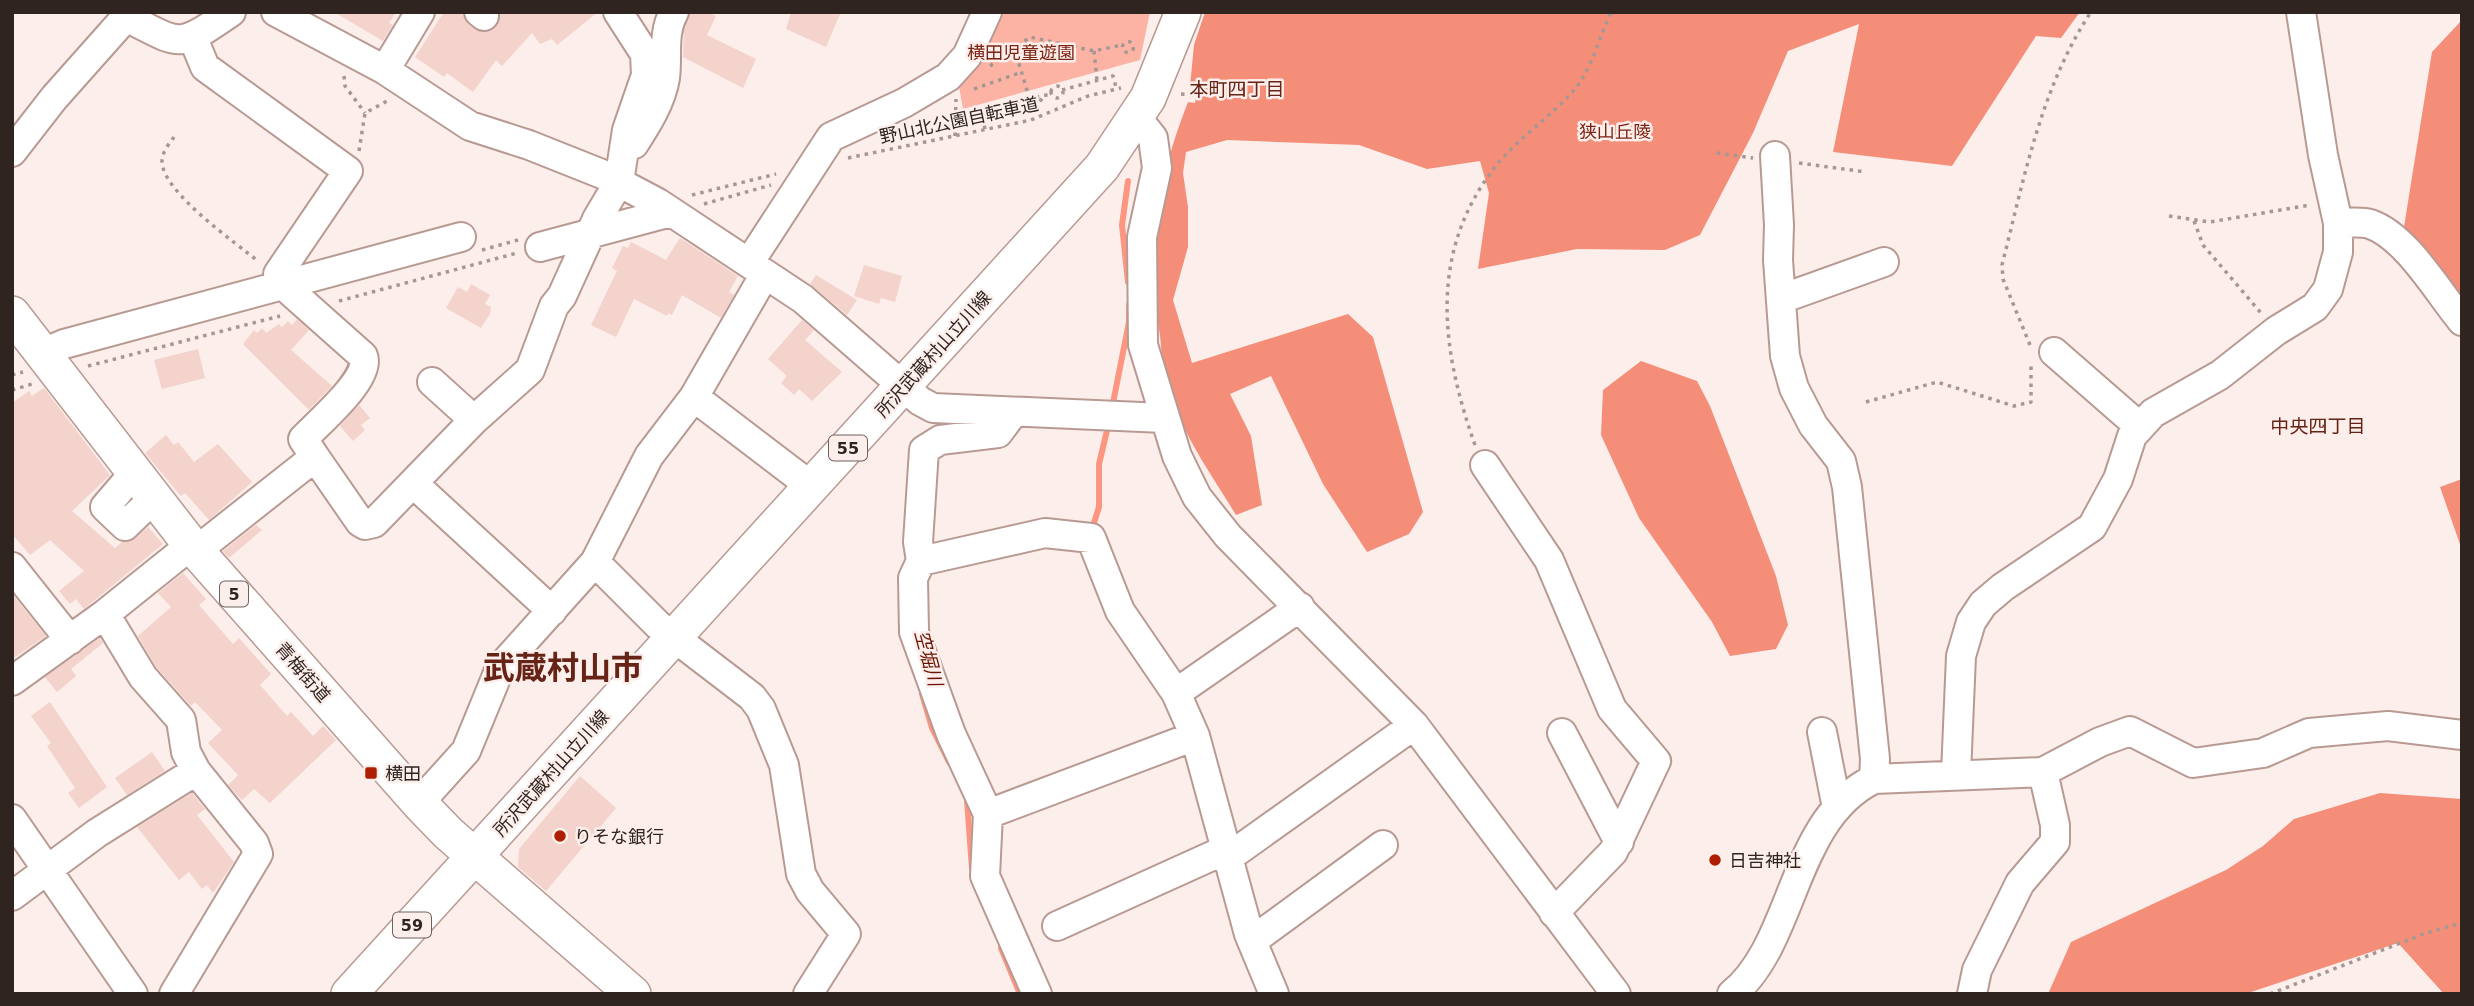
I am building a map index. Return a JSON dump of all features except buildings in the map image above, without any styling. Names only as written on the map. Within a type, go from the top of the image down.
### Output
[{"type":"main road","name":"所沢武蔵村山立川線","points":[[475,857],[1102,167],[1132,104],[1163,66],[1183,12]]},
{"type":"main road","name":"青梅街道","points":[[12,314],[38,368],[419,803],[475,857],[633,994]]},
{"type":"main road","name":"59","points":[[349,994],[475,857]]},
{"type":"street","points":[[12,152],[54,98],[126,17],[173,41],[194,38],[231,12]]},
{"type":"street","points":[[276,12],[411,85],[470,126],[621,170],[676,205],[757,268],[803,299],[904,388],[933,408],[1110,418],[1164,418]]},
{"type":"street","points":[[385,70],[420,12]]},
{"type":"street","points":[[618,12],[645,54],[646,62],[646,75],[627,130],[621,170]]},
{"type":"street","points":[[280,279],[365,362],[365,369],[344,398],[303,439],[365,525],[374,523],[474,421],[530,370],[554,306],[562,296],[621,170],[654,111],[666,76],[664,58],[667,24],[674,12]]},
{"type":"street","points":[[419,803],[466,751],[498,673],[594,562],[649,456],[694,397],[757,268],[831,137],[943,82],[967,56],[987,12]]},
{"type":"street","points":[[1956,774],[1961,656],[1971,622],[1983,604],[2003,587],[2092,527],[2118,479],[2132,436],[2153,412],[2220,376],[2276,331],[2323,300],[2338,252],[2337,223],[2301,12]]},
{"type":"street","points":[[194,38],[205,68],[348,171],[280,279]]},
{"type":"street","points":[[1132,104],[1153,138],[1157,168],[1144,219],[1141,260],[1143,345],[1177,456],[1197,497],[1228,536],[1414,725],[1616,994]]},
{"type":"street","points":[[1775,159],[1785,356],[1794,388],[1813,425],[1841,461],[1847,487],[1875,760],[1874,779]]},
{"type":"street","points":[[540,247],[676,205]]},
{"type":"street","points":[[2337,223],[2368,223],[2386,232],[2400,243],[2462,321]]},
{"type":"street","points":[[38,368],[64,344],[280,279],[461,237]]},
{"type":"street","points":[[1781,299],[1884,262]]},
{"type":"street","points":[[2039,354],[2140,427]]},
{"type":"street","points":[[432,382],[474,421]]},
{"type":"street","points":[[694,397],[797,472],[812,487]]},
{"type":"street","points":[[1013,412],[998,433],[940,440],[924,450],[920,552],[913,578],[914,632],[951,734],[988,814],[985,876],[1037,994]]},
{"type":"street","points":[[12,681],[315,457]]},
{"type":"street","points":[[1485,465],[1549,560],[1612,709],[1656,761],[1613,852],[1554,913]]},
{"type":"street","points":[[414,484],[552,611]]},
{"type":"street","points":[[920,552],[1045,533],[1091,538],[1120,611],[1176,693],[1195,736],[1225,855],[1252,942],[1275,994]]},
{"type":"street","points":[[594,562],[675,638],[752,697],[768,718],[784,765],[792,831],[801,874],[810,891],[846,934],[808,994]]},
{"type":"street","points":[[12,567],[70,640]]},
{"type":"street","points":[[1176,693],[1300,607]]},
{"type":"street","points":[[105,614],[143,677],[181,720],[186,752],[196,771],[254,843],[258,854],[174,994]]},
{"type":"street","points":[[1057,926],[1225,855],[1414,725]]},
{"type":"street","points":[[1734,993],[1759,967],[1791,888],[1837,808],[1857,787],[1874,779],[2043,772],[2100,742],[2130,731],[2193,763],[2263,753],[2309,733],[2388,726],[2462,735]]},
{"type":"street","points":[[1822,732],[1837,808]]},
{"type":"street","points":[[1562,733],[1619,842]]},
{"type":"street","points":[[988,814],[1195,736]]},
{"type":"street","points":[[12,896],[97,833],[196,771]]},
{"type":"street","points":[[1972,994],[1977,970],[2020,883],[2054,842],[2055,825],[2043,772]]},
{"type":"street","points":[[12,819],[50,870],[133,994]]},
{"type":"street","points":[[1252,942],[1383,845]]},
{"type":"path","points":[[1485,465],[1481,461],[1460,403],[1447,320],[1446,283],[1462,225],[1496,167],[1577,87],[1611,12]]},
{"type":"path","points":[[1866,402],[1937,382],[2014,405],[2031,402],[2039,354],[2003,279],[2002,265],[2057,70],[2068,47],[2091,12]]},
{"type":"path","points":[[988,67],[1030,37],[1094,51],[1122,45]]},
{"type":"path","points":[[342,47],[345,86],[365,113],[357,161],[348,171]]},
{"type":"path","points":[[1014,47],[1030,97]]},
{"type":"path","points":[[1094,51],[1097,80]]},
{"type":"path","points":[[974,89],[1022,72]]},
{"type":"path","points":[[1051,94],[1056,86],[1062,90],[1113,76],[1116,87]]},
{"type":"path","points":[[365,113],[411,85]]},
{"type":"path","name":"野山北公園自転車道","points":[[841,159],[1046,116],[1088,96],[1116,87],[1132,104]]},
{"type":"path","points":[[985,130],[982,109],[1051,94],[1059,98],[1062,90]]},
{"type":"path","points":[[955,136],[956,92]]},
{"type":"path","points":[[983,117],[1039,103],[1044,95]]},
{"type":"path","points":[[174,137],[163,154],[162,162],[170,183],[280,279]]},
{"type":"path","points":[[1717,153],[1866,172]]},
{"type":"path","points":[[676,205],[783,173]]},
{"type":"path","points":[[702,204],[782,182]]},
{"type":"path","points":[[2169,216],[2210,222],[2312,204]]},
{"type":"path","points":[[2194,221],[2203,245],[2276,331]]},
{"type":"path","points":[[334,302],[540,247]]},
{"type":"path","points":[[80,368],[289,314]]},
{"type":"path","points":[[12,390],[38,368]]},
{"type":"path","points":[[2270,994],[2426,933],[2462,923]]},
{"type":"green space","name":"横田児童遊園","points":[[994,12],[1150,12],[1140,60],[963,109],[958,81]]},
{"type":"green space","name":"狭山丘陵","points":[[1205,12],[2080,12],[2061,38],[2036,36],[1952,166],[1833,152],[1859,24],[1788,51],[1753,133],[1700,235],[1665,250],[1577,249],[1478,269],[1489,193],[1480,161],[1427,169],[1359,145],[1227,140],[1186,152],[1183,173],[1188,207],[1188,247],[1173,300],[1192,363],[1348,314],[1373,337],[1423,512],[1409,534],[1367,552],[1323,484],[1271,376],[1230,394],[1251,436],[1262,505],[1236,515],[1188,435],[1167,384],[1154,274],[1157,217],[1168,161],[1177,132],[1188,102],[1195,103],[1198,87],[1190,86],[1194,45]]},
{"type":"green space","points":[[2462,20],[2462,308],[2404,227],[2432,52]]},
{"type":"green space","points":[[1641,361],[1697,381],[1710,406],[1776,576],[1788,625],[1776,649],[1730,656],[1712,622],[1639,518],[1601,435],[1603,390]]},
{"type":"green space","points":[[2462,479],[2462,550],[2440,487]]},
{"type":"green space","points":[[2380,793],[2462,799],[2462,994],[2444,994],[2398,943],[2245,994],[2048,994],[2071,942],[2226,870],[2263,846],[2294,819]]},
{"type":"waterway","name":"空堀川","points":[[1128,181],[1122,225],[1128,282]]},
{"type":"waterway","name":"空堀川","points":[[1112,408],[1129,322],[1129,305]]},
{"type":"waterway","name":"空堀川","points":[[1087,526],[1093,526],[1099,507],[1099,464],[1109,422]]},
{"type":"waterway","name":"空堀川","points":[[922,694],[932,728],[949,762]]},
{"type":"waterway","name":"空堀川","points":[[967,800],[972,869]]},
{"type":"waterway","name":"空堀川","points":[[1001,948],[1020,994]]},
{"type":"place","name":"横田","points":[[371,773]]},
{"type":"place","name":"りそな銀行","points":[[560,836]]},
{"type":"place","name":"日吉神社","points":[[1715,860]]},
{"type":"district","name":"本町四丁目","points":[[1237,89]]},
{"type":"district","name":"中央四丁目","points":[[2318,426]]},
{"type":"district","name":"武蔵村山市","points":[[563,668]]}]
